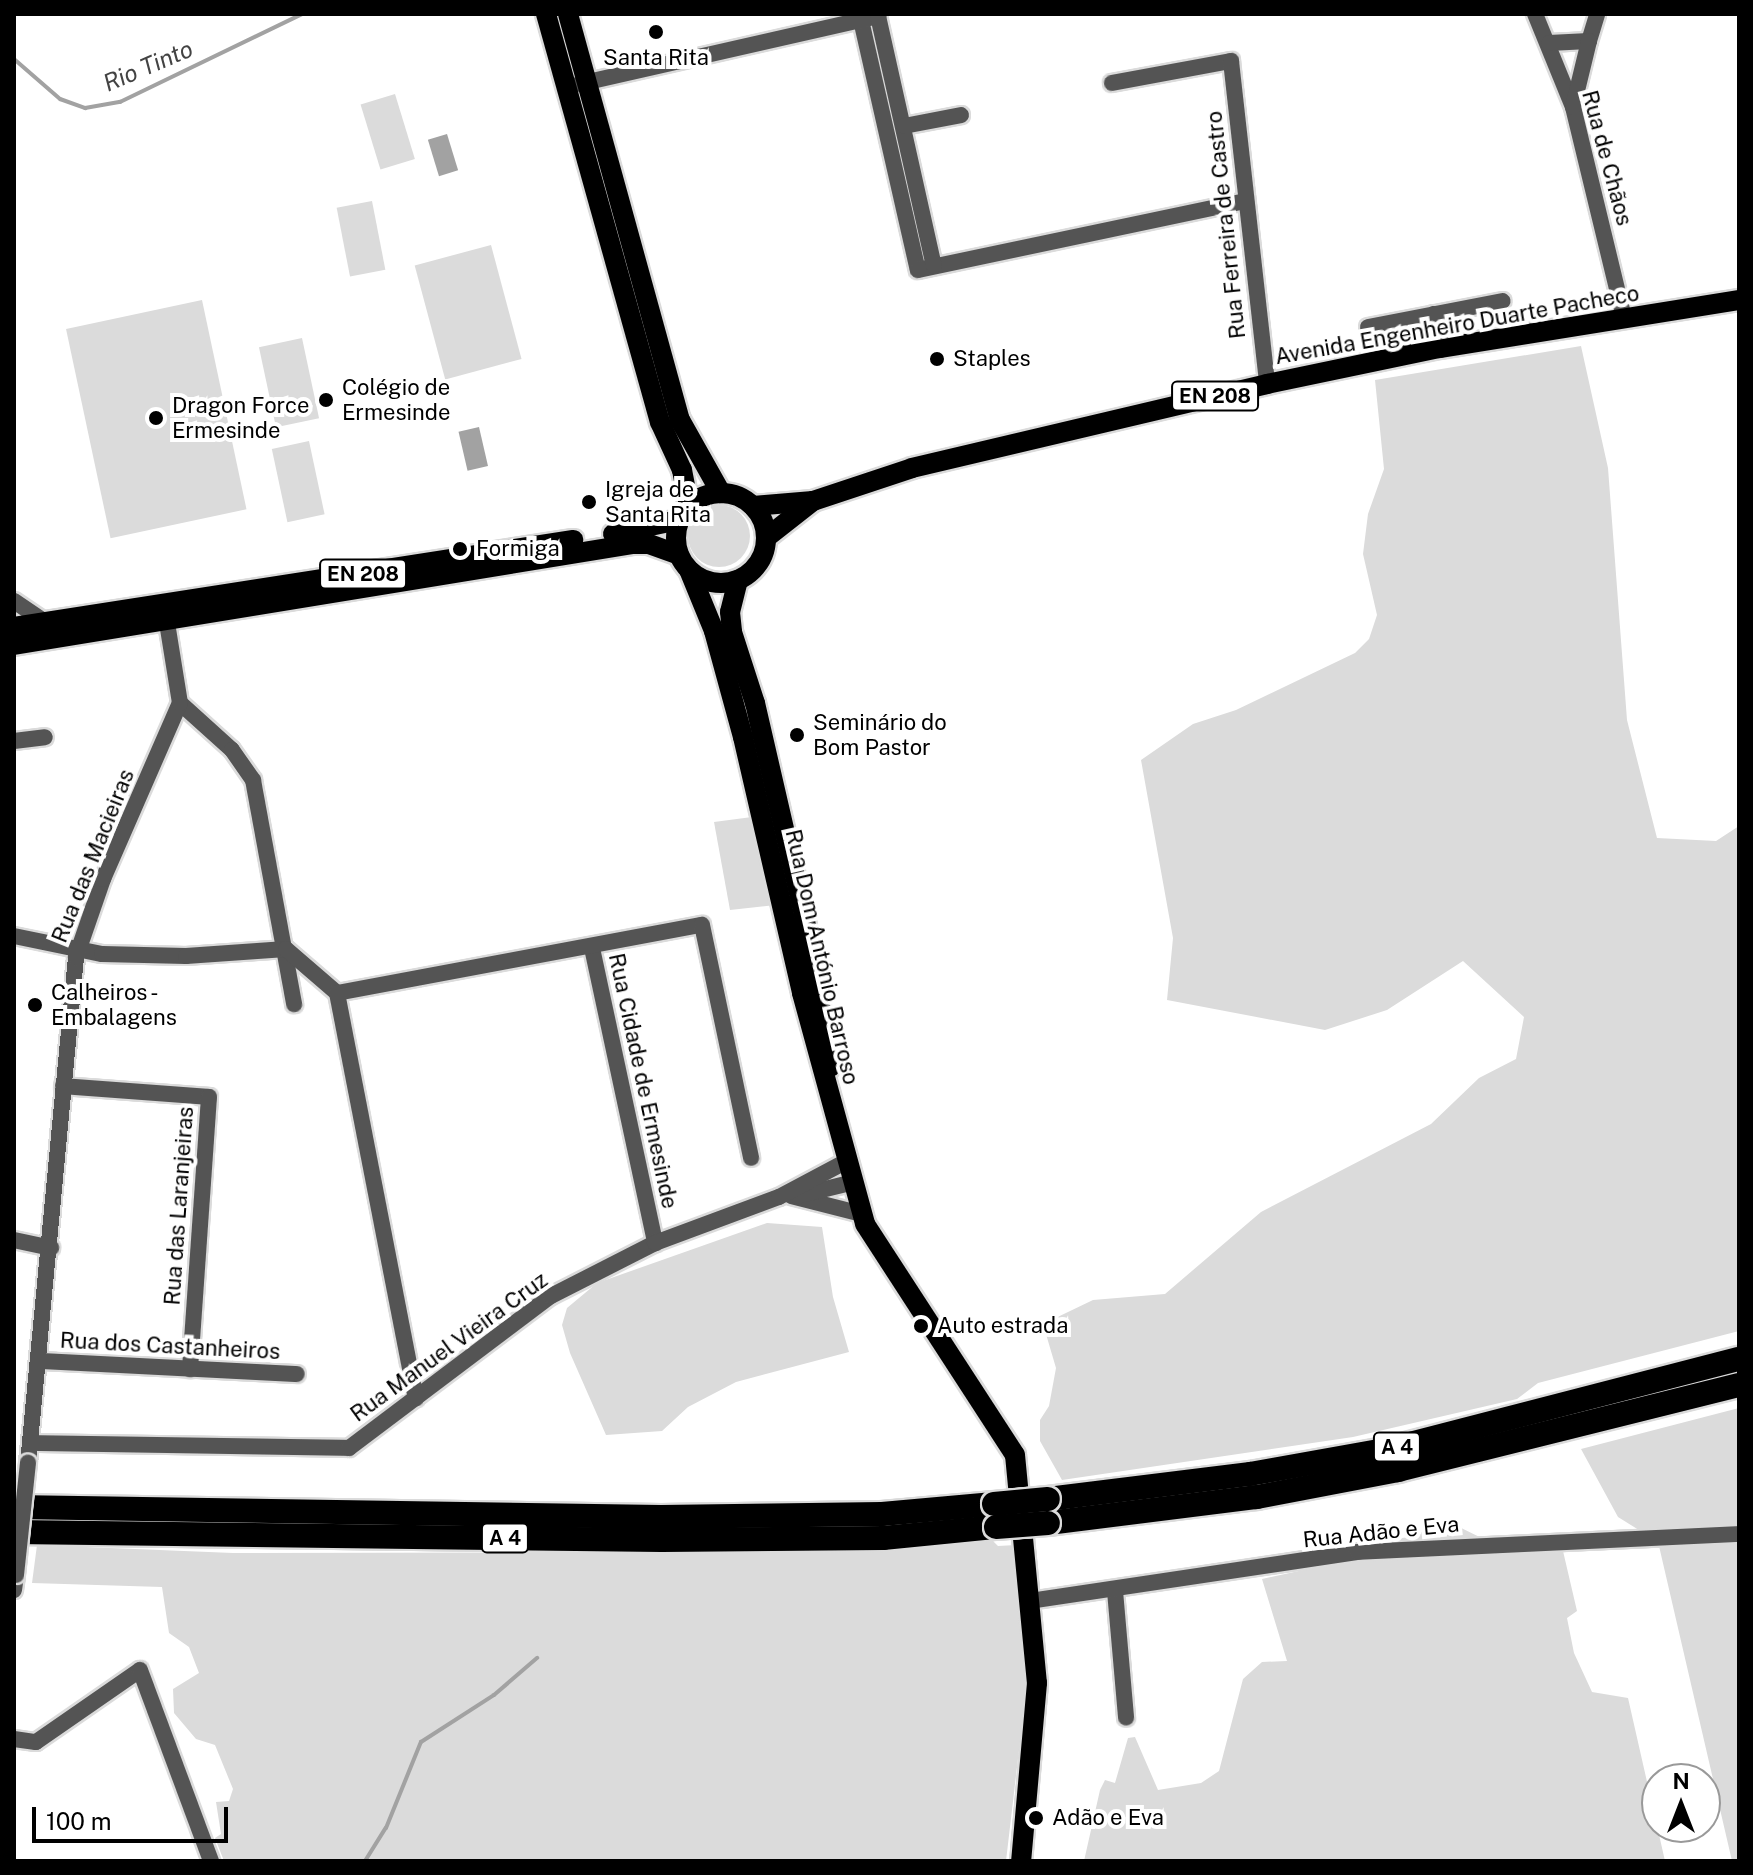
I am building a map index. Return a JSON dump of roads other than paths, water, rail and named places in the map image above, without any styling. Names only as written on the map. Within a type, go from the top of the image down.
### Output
[{"type":"highway","name":"A 4","points":[[1048,1511],[1390,1449],[1739,1359]]},
{"type":"highway","name":"A 4","points":[[14,1532],[662,1540],[883,1538],[995,1516],[1257,1497],[1382,1473],[1739,1385]]},
{"type":"highway","name":"A 4","points":[[14,1507],[661,1517],[995,1516]]},
{"type":"main road","points":[[546,14],[660,422],[682,470],[684,562]]},
{"type":"main road","points":[[568,14],[680,420],[721,493]]},
{"type":"main road","name":"Avenida Engenheiro Duarte Pacheco","points":[[753,506],[813,501],[912,468],[1267,384],[1440,348],[1739,300]]},
{"type":"main road","name":"EN 208","points":[[14,627],[684,513],[721,493],[753,506]]},
{"type":"main road","name":"Avenida Engenheiro Duarte Pacheco","points":[[766,538],[813,501]]},
{"type":"main road","points":[[753,506],[766,538]]},
{"type":"main road","name":"EN 208","points":[[14,645],[167,623],[632,544],[649,544],[712,581],[738,580],[763,555],[766,538]]},
{"type":"main road","name":"Rua Dom António Barroso","points":[[684,562],[709,615],[743,737],[834,1111]]},
{"type":"main road","name":"Rua Dom António Barroso","points":[[738,580],[730,612],[732,632],[755,703],[804,915],[829,1037],[834,1111]]},
{"type":"main road","points":[[834,1111],[850,1183],[862,1214],[899,1283],[1009,1440],[1019,1473],[1037,1683],[1021,1861]]},
{"type":"street","name":"Rua de Chãos","points":[[1535,14],[1573,107],[1624,318]]},
{"type":"street","points":[[1573,107],[1597,14]]},
{"type":"street","points":[[555,46],[575,82],[587,84],[869,18]]},
{"type":"street","points":[[869,18],[904,126],[934,266]]},
{"type":"street","points":[[869,18],[918,270],[1246,201]]},
{"type":"street","points":[[1549,43],[1589,41]]},
{"type":"street","name":"Rua Ferreira de Castro","points":[[1112,83],[1231,61],[1267,384]]},
{"type":"street","points":[[579,131],[578,92],[587,84]]},
{"type":"street","points":[[904,126],[961,115]]},
{"type":"street","points":[[1368,327],[1503,301]]},
{"type":"street","points":[[1434,314],[1440,348]]},
{"type":"street","points":[[14,601],[47,623]]},
{"type":"street","points":[[167,623],[180,703],[232,750],[253,780],[294,1004]]},
{"type":"street","name":"Rua das Macieiras","points":[[15,1583],[32,1443],[63,1086],[78,952],[103,879],[180,703]]},
{"type":"street","points":[[14,741],[45,737]]},
{"type":"street","points":[[592,948],[702,925],[751,1158]]},
{"type":"street","points":[[14,936],[78,952],[186,956],[286,949],[337,993],[416,1398]]},
{"type":"street","name":"Rua Cidade de Ermesinde","points":[[337,993],[592,948],[655,1243]]},
{"type":"street","name":"Rua das Laranjeiras","points":[[63,1086],[209,1097],[190,1369]]},
{"type":"street","name":"Rua Manuel Vieira Cruz","points":[[785,1196],[845,1162]]},
{"type":"street","name":"Rua Manuel Vieira Cruz","points":[[32,1443],[349,1448],[551,1296],[655,1243],[785,1196],[850,1183]]},
{"type":"street","points":[[785,1196],[862,1214]]},
{"type":"street","points":[[14,1240],[51,1248]]},
{"type":"street","name":"Rua dos Castanheiros","points":[[40,1361],[297,1374]]},
{"type":"street","name":"Rua Adão e Eva","points":[[1030,1601],[1115,1591],[1357,1552],[1739,1534]]},
{"type":"street","points":[[1115,1591],[1126,1718]]},
{"type":"street","points":[[14,1739],[36,1742],[140,1670],[211,1861]]},
{"type":"waterway","name":"Rio Tinto","points":[[14,59],[60,99],[85,108],[120,102],[302,14]]},
{"type":"waterway","points":[[365,1861],[386,1828],[421,1742],[494,1695],[537,1658]]},
{"type":"place","name":"Santa Rita","points":[[656,32]]},
{"type":"place","name":"Staples","points":[[937,359]]},
{"type":"place","name":"Colégio de Ermesinde","points":[[326,400]]},
{"type":"place","name":"Dragon Force Ermesinde","points":[[156,418]]},
{"type":"place","name":"Igreja de Santa Rita","points":[[589,502]]},
{"type":"place","name":"Formiga","points":[[460,549]]},
{"type":"place","name":"Seminário do Bom Pastor","points":[[797,735]]},
{"type":"place","name":"Calheiros - Embalagens","points":[[35,1005]]},
{"type":"place","name":"Auto estrada","points":[[921,1326]]},
{"type":"place","name":"Adão e Eva","points":[[1036,1818]]}]
